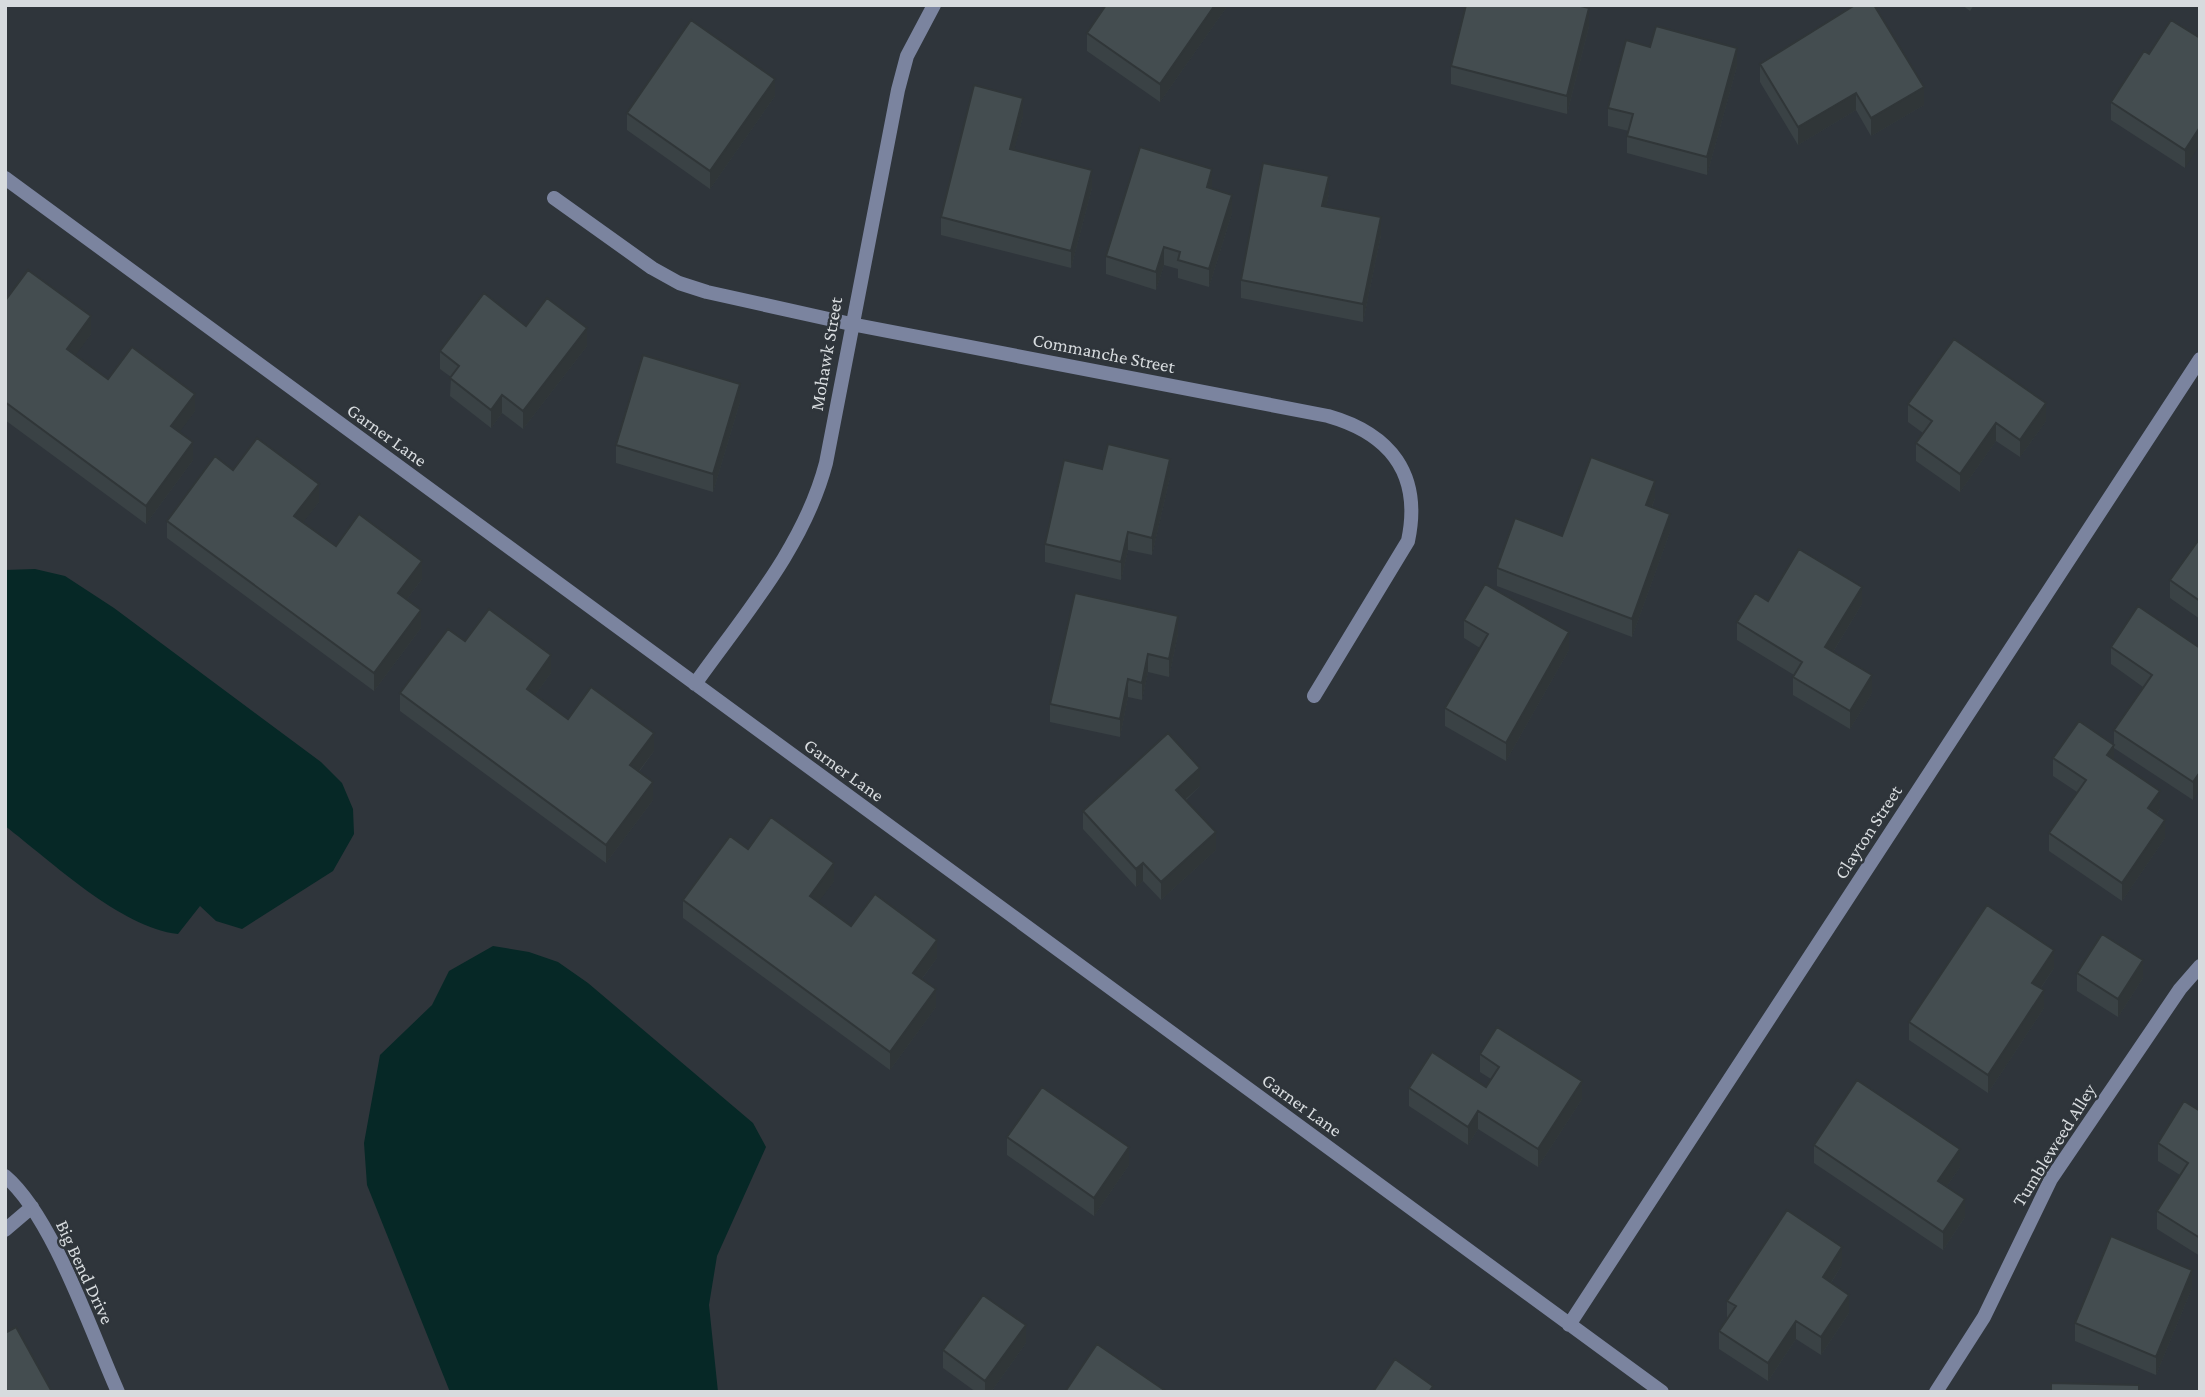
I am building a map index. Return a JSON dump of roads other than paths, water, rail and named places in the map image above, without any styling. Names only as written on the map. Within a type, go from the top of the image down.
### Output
[{"type":"street","name":"Mohawk Street","points":[[695,684],[784,558],[813,508],[826,463],[851,324],[907,56],[934,5]]},
{"type":"street","name":"Garner Lane","points":[[5,178],[1662,1392]]},
{"type":"street","name":"Commanche Street","points":[[554,198],[652,268],[680,283],[851,324],[1328,416],[1374,434],[1391,450],[1407,481],[1412,515],[1408,541],[1314,696]]},
{"type":"street","name":"Clayton Street","points":[[1569,1325],[2200,359]]},
{"type":"street","name":"Tumbleweed Alley","points":[[1936,1392],[1984,1317],[2051,1179],[2180,989],[2200,966]]},
{"type":"street","name":"Big Bend Drive","points":[[5,1176],[21,1191],[47,1232],[118,1392]]},
{"type":"street","points":[[5,1230],[32,1207]]}]
